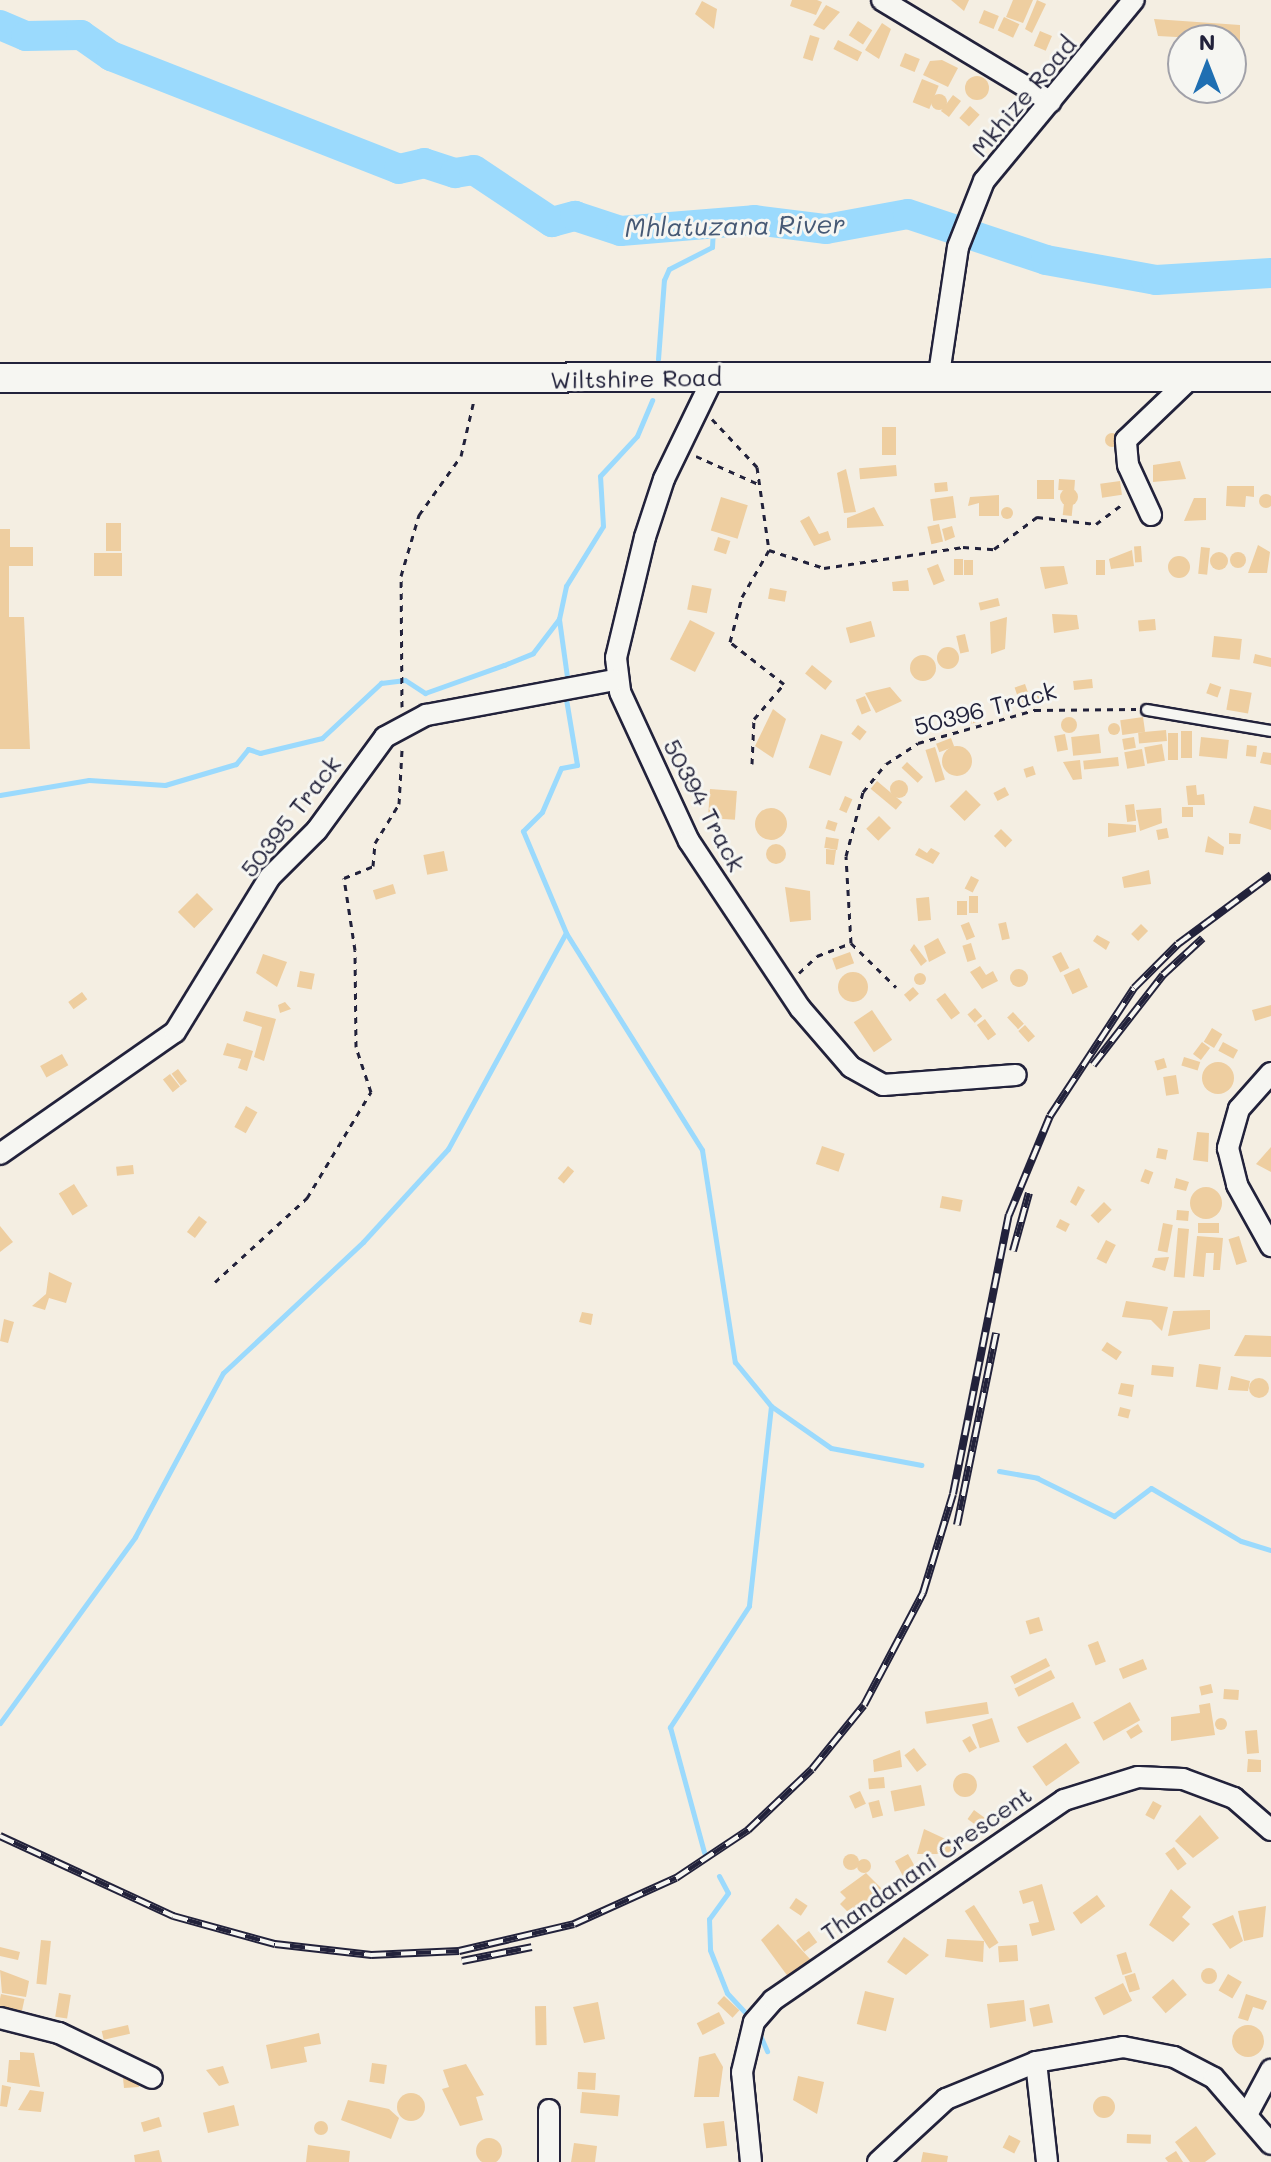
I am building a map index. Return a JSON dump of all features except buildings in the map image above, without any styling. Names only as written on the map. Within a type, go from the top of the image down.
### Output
[{"type":"street","points":[[882,0],[1051,102]]},
{"type":"street","name":"Mkhize Road","points":[[939,374],[944,317],[965,224],[997,163],[1134,0]]},
{"type":"street","name":"Wiltshire Road","points":[[0,378],[479,379],[939,374],[1271,377]]},
{"type":"street","points":[[1147,508],[1126,440],[1192,377]]},
{"type":"street","points":[[404,724],[615,680],[633,580],[677,448],[713,378]]},
{"type":"street","name":"50394 Track","points":[[615,680],[689,841],[787,989],[851,1067],[883,1085],[1016,1075]]},
{"type":"street","name":"50395 Track","points":[[0,1154],[175,1032],[270,877],[317,830],[385,737],[404,724]]},
{"type":"street","points":[[1271,1073],[1239,1109],[1228,1148],[1237,1185],[1271,1246]]},
{"type":"street","name":"Thandanani Crescent","points":[[751,2162],[742,2072],[754,2022],[773,2000],[1064,1800],[1125,1780],[1183,1779],[1234,1798],[1271,1830]]},
{"type":"street","points":[[0,2018],[59,2033],[152,2078]]},
{"type":"street","points":[[878,2162],[946,2099],[1036,2062],[1089,2049],[1151,2051],[1214,2078],[1249,2111],[1271,2144]]},
{"type":"street","points":[[1036,2062],[1047,2162]]},
{"type":"street","points":[[1249,2111],[1271,2070]]},
{"type":"street","points":[[549,2110],[549,2162]]},
{"type":"lane","points":[[1147,710],[1271,731]]},
{"type":"path","points":[[215,1282],[307,1198],[371,1092],[356,1047],[355,950],[344,878],[373,866],[375,843],[399,804],[404,724],[401,576],[419,515],[461,456],[479,379]]},
{"type":"path","points":[[708,414],[757,467],[769,550],[742,597],[730,642],[784,684],[754,719],[752,764]]},
{"type":"path","points":[[677,448],[760,485]]},
{"type":"path","points":[[769,550],[824,568],[963,547],[994,549],[1037,517],[1096,524],[1118,504],[1147,508]]},
{"type":"path","name":"50396 Track","points":[[851,943],[846,856],[863,792],[886,764],[918,743],[1035,710],[1095,704],[1147,710]]},
{"type":"path","points":[[787,989],[817,956],[851,943],[896,987]]},
{"type":"waterway","name":"Mhlatuzana River","points":[[0,25],[26,36],[81,35],[111,56],[399,169],[424,163],[455,173],[474,170],[552,222],[575,216],[621,231],[754,220],[826,229],[908,214],[1046,260],[1156,280],[1271,273]]},
{"type":"waterway","points":[[658,359],[664,280],[669,269],[712,247],[713,225]]},
{"type":"waterway","points":[[568,684],[559,619],[566,586],[603,526],[600,476],[637,436],[652,400]]},
{"type":"waterway","points":[[0,795],[89,780],[165,785],[236,764],[248,749],[260,753],[322,738],[381,683],[405,680],[425,693],[504,665],[533,653],[559,619]]},
{"type":"waterway","points":[[565,693],[577,765],[561,768],[542,812],[523,831],[566,933],[702,1150],[735,1362],[771,1406],[749,1606],[670,1727],[704,1852]]},
{"type":"waterway","points":[[0,1723],[135,1537],[223,1373],[363,1242],[448,1149],[566,933]]},
{"type":"waterway","points":[[771,1406],[831,1448],[921,1465]]},
{"type":"waterway","points":[[999,1471],[1037,1478],[1114,1516],[1151,1488],[1241,1541],[1271,1550]]},
{"type":"waterway","points":[[719,1876],[728,1893],[709,1919],[710,1950],[727,1993],[750,2018]]},
{"type":"waterway","points":[[759,2033],[767,2051]]},
{"type":"railway","points":[[0,1836],[173,1916],[275,1944],[371,1955],[459,1951],[574,1924],[676,1878],[748,1830],[812,1769],[864,1705],[923,1593],[953,1494],[1009,1215],[1050,1116],[1134,988],[1178,944],[1271,875]]},
{"type":"railway","points":[[1093,1065],[1163,975],[1203,938]]},
{"type":"railway","points":[[1013,1251],[1029,1193]]},
{"type":"railway","points":[[957,1525],[996,1333]]},
{"type":"railway","points":[[462,1961],[532,1947]]}]
